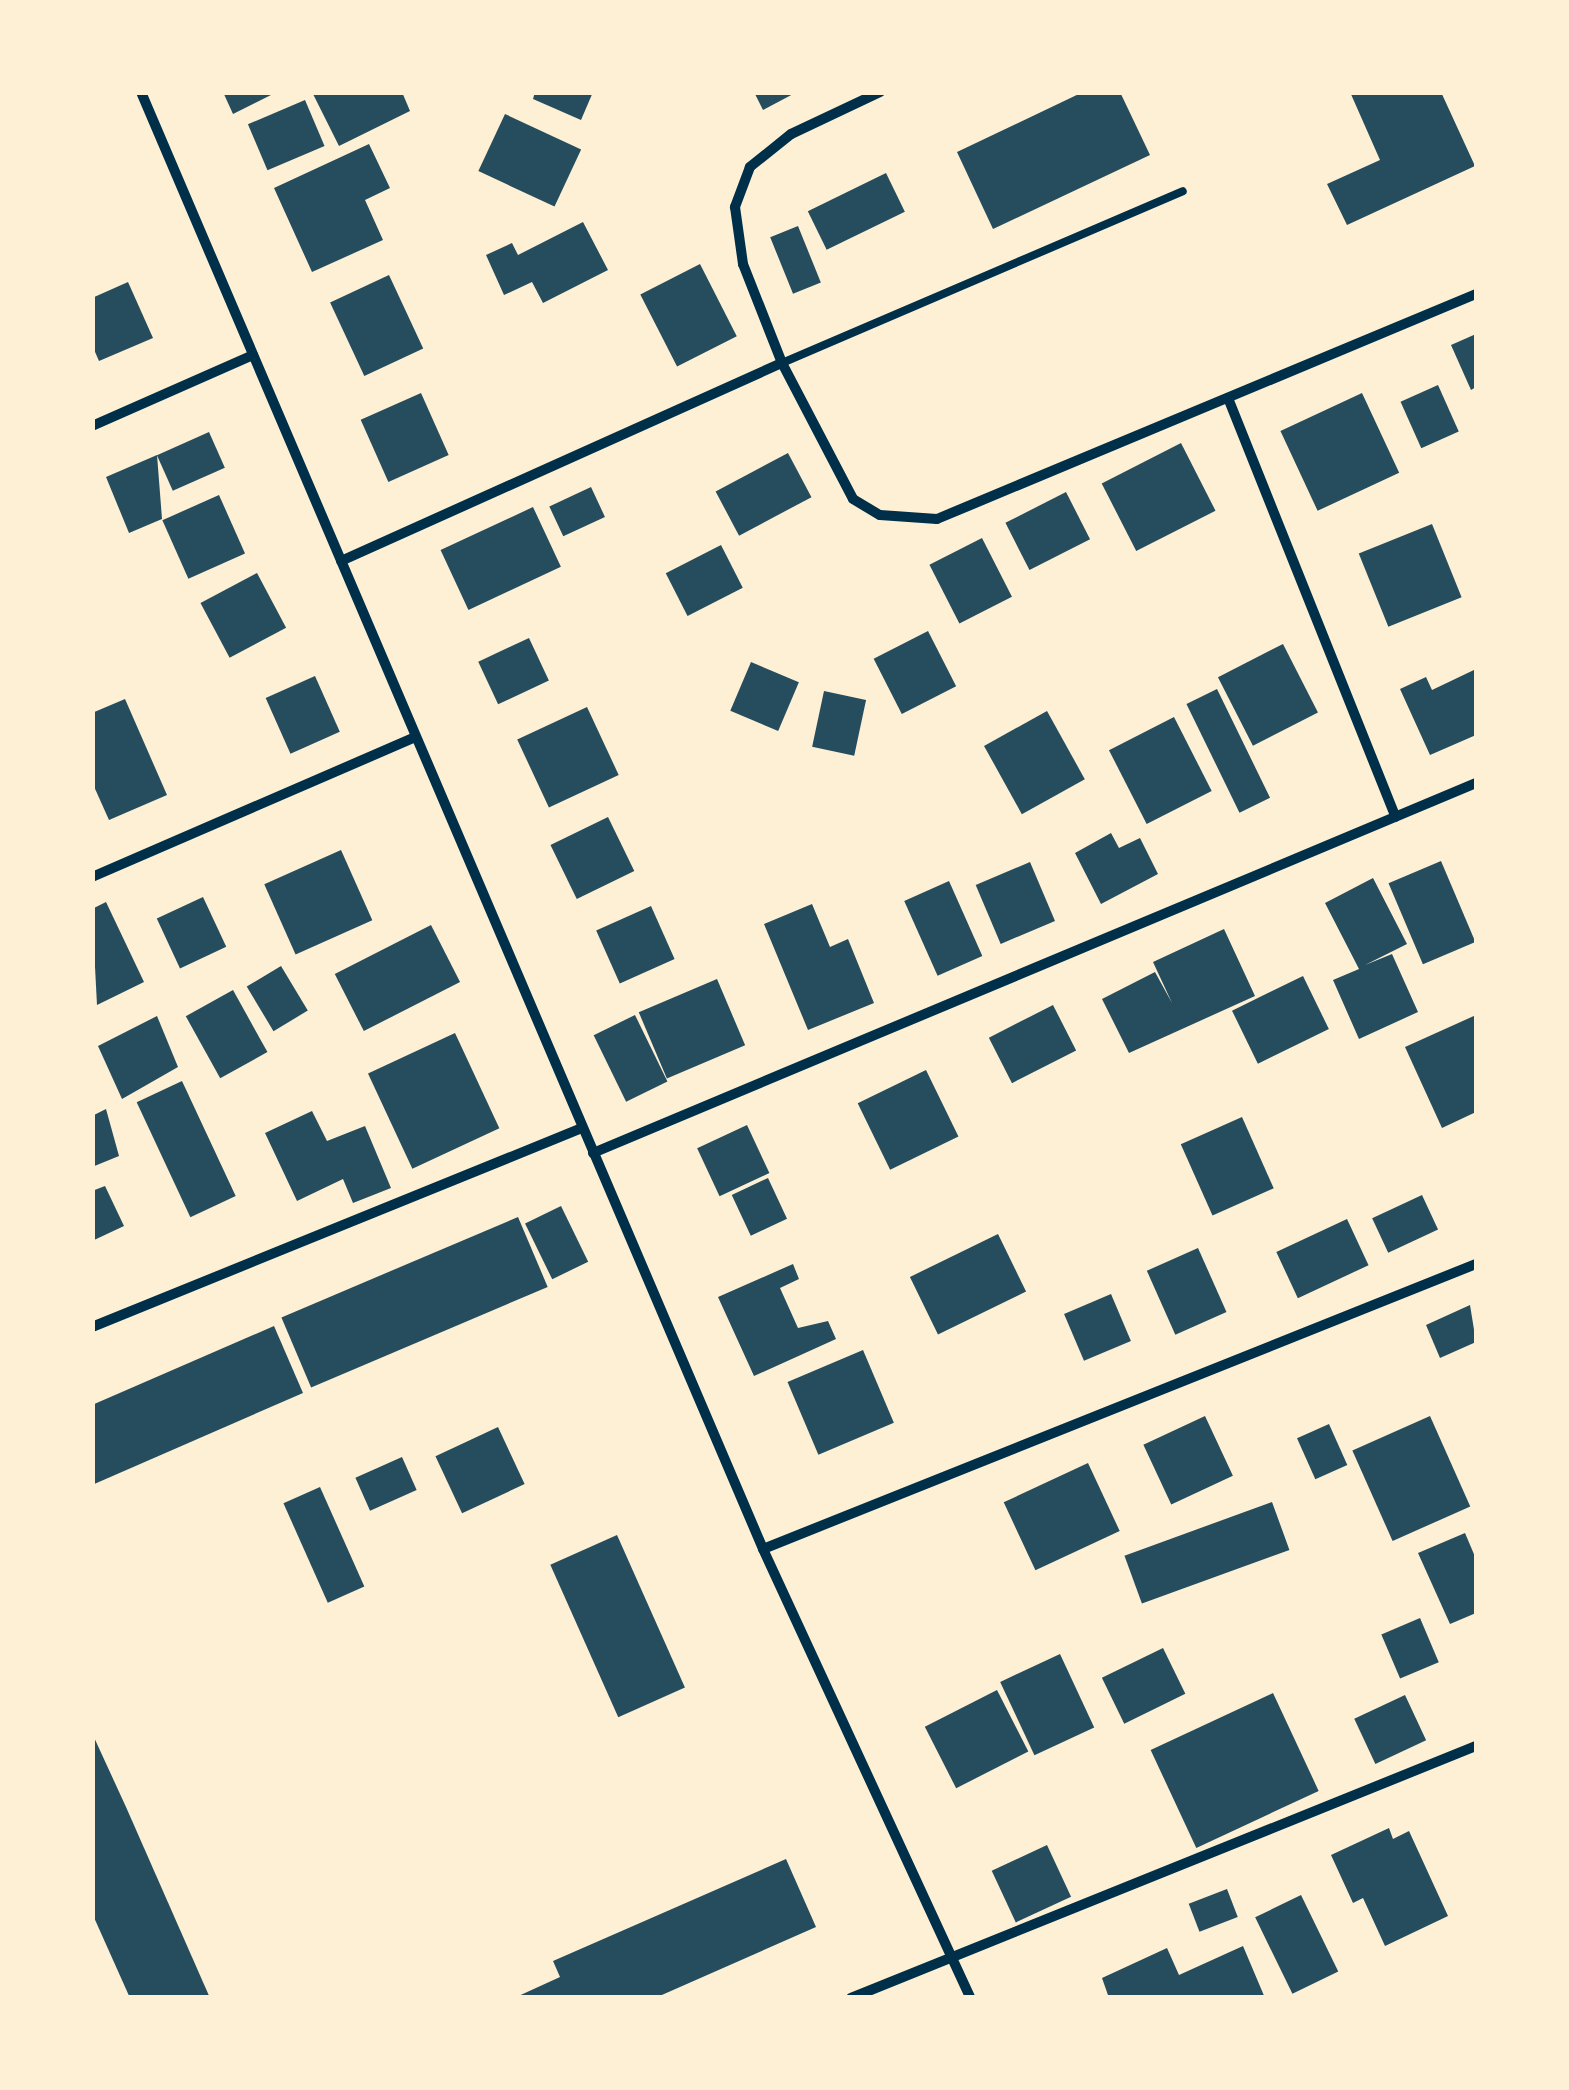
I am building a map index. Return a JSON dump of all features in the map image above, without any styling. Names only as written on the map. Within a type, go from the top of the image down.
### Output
[{"type":"street","points":[[140,92],[762,1549],[970,1998]]},
{"type":"street","points":[[880,92],[790,134],[750,167],[736,208],[743,264],[782,363],[854,499],[880,516],[936,519],[1476,294]]},
{"type":"street","points":[[92,426],[253,355]]},
{"type":"street","points":[[341,561],[782,363]]},
{"type":"street","points":[[1228,398],[1396,817]]},
{"type":"street","points":[[92,877],[415,736]]},
{"type":"street","points":[[593,1153],[1476,783]]},
{"type":"street","points":[[92,1327],[582,1128]]},
{"type":"street","points":[[762,1549],[1476,1264]]},
{"type":"street","points":[[851,1998],[1476,1746]]},
{"type":"lane","points":[[782,363],[1183,192]]},
{"type":"building","points":[[223,92],[277,92],[233,114]]},
{"type":"building","points":[[312,92],[402,92],[410,111],[339,146]]},
{"type":"building","points":[[535,92],[593,92],[581,120],[533,99]]},
{"type":"building","points":[[754,92],[797,92],[763,110]]},
{"type":"building","points":[[1083,92],[1120,92],[1150,155],[993,229],[957,152]]},
{"type":"building","points":[[1350,92],[1441,92],[1475,166],[1347,225],[1327,184],[1380,160]]},
{"type":"building","points":[[305,100],[325,146],[267,170],[248,124]]},
{"type":"building","points":[[505,114],[581,149],[555,207],[478,171]]},
{"type":"building","points":[[369,144],[390,188],[365,200],[383,240],[312,272],[274,188]]},
{"type":"building","points":[[886,173],[905,212],[827,250],[808,211]]},
{"type":"building","points":[[583,222],[608,270],[543,303],[532,282],[504,295],[486,255],[512,243],[518,255]]},
{"type":"building","points":[[798,226],[821,283],[793,294],[770,237]]},
{"type":"building","points":[[700,264],[737,336],[677,367],[640,294]]},
{"type":"building","points":[[389,275],[423,348],[364,376],[330,302]]},
{"type":"building","points":[[128,282],[153,338],[99,361],[92,345],[92,298]]},
{"type":"building","points":[[1476,334],[1476,387],[1471,390],[1451,345]]},
{"type":"building","points":[[1438,385],[1459,432],[1421,448],[1401,402]]},
{"type":"building","points":[[421,393],[449,455],[388,482],[361,420]]},
{"type":"building","points":[[1362,393],[1399,473],[1318,511],[1280,431]]},
{"type":"building","points":[[209,432],[225,468],[173,491],[157,455]]},
{"type":"building","points":[[1181,443],[1216,511],[1136,551],[1102,483]]},
{"type":"building","points":[[788,453],[811,497],[739,536],[716,491]]},
{"type":"building","points":[[157,455],[162,519],[129,533],[106,477]]},
{"type":"building","points":[[591,487],[605,517],[563,536],[549,506]]},
{"type":"building","points":[[1066,492],[1090,539],[1029,570],[1005,523]]},
{"type":"building","points":[[219,495],[245,553],[188,579],[162,520]]},
{"type":"building","points":[[533,507],[561,567],[468,610],[441,550]]},
{"type":"building","points":[[1432,524],[1462,597],[1388,627],[1359,554]]},
{"type":"building","points":[[982,538],[1012,597],[959,624],[929,565]]},
{"type":"building","points":[[721,545],[743,588],[688,616],[666,573]]},
{"type":"building","points":[[257,573],[286,628],[230,658],[200,603]]},
{"type":"building","points":[[928,631],[956,686],[902,714],[874,659]]},
{"type":"building","points":[[529,638],[549,681],[498,704],[478,662]]},
{"type":"building","points":[[1283,644],[1318,713],[1253,746],[1218,677]]},
{"type":"building","points":[[751,662],[799,682],[778,731],[730,711]]},
{"type":"building","points":[[1476,669],[1476,735],[1430,755],[1400,689],[1426,677],[1432,690]]},
{"type":"building","points":[[315,676],[340,732],[290,754],[266,698]]},
{"type":"building","points":[[1217,689],[1270,798],[1239,813],[1186,704]]},
{"type":"building","points":[[824,691],[866,700],[854,756],[812,747]]},
{"type":"building","points":[[125,699],[167,795],[109,820],[92,782],[92,713]]},
{"type":"building","points":[[587,707],[619,775],[549,808],[517,740]]},
{"type":"building","points":[[1047,711],[1085,779],[1022,814],[984,746]]},
{"type":"building","points":[[1174,717],[1212,791],[1147,824],[1109,750]]},
{"type":"building","points":[[608,817],[634,871],[577,899],[550,845]]},
{"type":"building","points":[[1111,833],[1119,848],[1140,838],[1158,874],[1101,904],[1075,853]]},
{"type":"building","points":[[341,850],[372,920],[296,955],[264,884]]},
{"type":"building","points":[[1441,861],[1475,942],[1423,964],[1389,883]]},
{"type":"building","points":[[1030,862],[1055,921],[1001,944],[976,885]]},
{"type":"building","points":[[1373,878],[1407,944],[1365,965],[1392,954],[1418,1012],[1359,1039],[1333,980],[1359,969],[1325,903]]},
{"type":"building","points":[[949,881],[982,956],[938,976],[904,901]]},
{"type":"building","points":[[203,897],[226,947],[180,968],[157,919]]},
{"type":"building","points":[[106,902],[144,982],[97,1005],[92,909]]},
{"type":"building","points":[[812,904],[830,947],[848,939],[874,1003],[808,1030],[764,924]]},
{"type":"building","points":[[651,906],[675,959],[620,983],[596,930]]},
{"type":"building","points":[[431,925],[460,982],[364,1031],[335,974]]},
{"type":"building","points":[[1224,929],[1255,996],[1129,1053],[1102,999],[1155,972],[1172,1003],[1153,962]]},
{"type":"building","points":[[281,966],[308,1011],[273,1031],[247,987]]},
{"type":"building","points":[[1303,976],[1329,1029],[1258,1064],[1232,1011]]},
{"type":"building","points":[[717,979],[745,1045],[667,1078],[639,1012]]},
{"type":"building","points":[[233,990],[267,1052],[220,1078],[186,1016]]},
{"type":"building","points":[[1053,1005],[1076,1050],[1012,1083],[989,1038]]},
{"type":"building","points":[[635,1015],[667,1082],[626,1102],[594,1035]]},
{"type":"building","points":[[1476,1015],[1476,1112],[1442,1128],[1405,1047]]},
{"type":"building","points":[[157,1016],[178,1067],[122,1099],[98,1046]]},
{"type":"building","points":[[455,1033],[499,1128],[412,1169],[368,1074]]},
{"type":"building","points":[[926,1070],[958,1137],[890,1170],[858,1103]]},
{"type":"building","points":[[182,1081],[236,1196],[190,1217],[137,1102]]},
{"type":"building","points":[[106,1109],[119,1156],[92,1167],[92,1116]]},
{"type":"building","points":[[312,1111],[327,1141],[365,1126],[391,1188],[353,1203],[343,1179],[297,1201],[265,1133]]},
{"type":"building","points":[[1242,1117],[1274,1188],[1213,1216],[1181,1144]]},
{"type":"building","points":[[747,1125],[769,1173],[720,1196],[697,1148]]},
{"type":"building","points":[[768,1178],[787,1219],[751,1236],[732,1195]]},
{"type":"building","points":[[105,1186],[124,1226],[92,1241],[92,1191]]},
{"type":"building","points":[[1422,1195],[1438,1229],[1388,1253],[1372,1218]]},
{"type":"building","points":[[561,1206],[588,1262],[552,1279],[525,1224]]},
{"type":"building","points":[[518,1217],[548,1287],[311,1387],[281,1317]]},
{"type":"building","points":[[1347,1219],[1369,1265],[1298,1298],[1276,1252]]},
{"type":"building","points":[[998,1234],[1026,1292],[938,1334],[910,1277]]},
{"type":"building","points":[[1198,1248],[1226,1312],[1175,1335],[1147,1271]]},
{"type":"building","points":[[793,1264],[799,1279],[780,1288],[798,1328],[828,1321],[836,1339],[754,1376],[718,1297]]},
{"type":"building","points":[[1111,1294],[1131,1341],[1084,1361],[1064,1314]]},
{"type":"building","points":[[1470,1305],[1476,1342],[1440,1358],[1426,1325]]},
{"type":"building","points":[[274,1326],[303,1393],[92,1485],[92,1405]]},
{"type":"building","points":[[863,1350],[894,1423],[818,1455],[788,1382]]},
{"type":"building","points":[[1205,1416],[1233,1476],[1171,1505],[1143,1445]]},
{"type":"building","points":[[1430,1416],[1470,1506],[1393,1541],[1352,1451]]},
{"type":"building","points":[[1329,1424],[1347,1465],[1315,1479],[1297,1438]]},
{"type":"building","points":[[498,1427],[525,1484],[462,1513],[435,1456]]},
{"type":"building","points":[[402,1457],[417,1490],[370,1511],[355,1478]]},
{"type":"building","points":[[1088,1463],[1120,1531],[1035,1570],[1004,1502]]},
{"type":"building","points":[[320,1487],[364,1587],[328,1603],[283,1503]]},
{"type":"building","points":[[1272,1502],[1289,1550],[1142,1604],[1124,1556]]},
{"type":"building","points":[[1465,1533],[1476,1559],[1476,1613],[1450,1624],[1418,1553]]},
{"type":"building","points":[[617,1535],[685,1688],[618,1717],[550,1565]]},
{"type":"building","points":[[1420,1618],[1439,1662],[1400,1679],[1381,1634]]},
{"type":"building","points":[[1163,1648],[1185,1694],[1124,1724],[1102,1678]]},
{"type":"building","points":[[1060,1654],[1094,1727],[1034,1755],[1000,1682]]},
{"type":"building","points":[[997,1690],[1028,1751],[956,1788],[925,1727]]},
{"type":"building","points":[[1273,1693],[1319,1791],[1196,1848],[1151,1750]]},
{"type":"building","points":[[1405,1695],[1426,1740],[1375,1764],[1354,1719]]},
{"type":"building","points":[[92,1733],[210,1998],[130,1998],[92,1913]]},
{"type":"building","points":[[1389,1828],[1393,1839],[1409,1831],[1448,1916],[1385,1946],[1363,1898],[1353,1903],[1331,1855]]},
{"type":"building","points":[[1047,1845],[1071,1897],[1016,1922],[992,1871]]},
{"type":"building","points":[[786,1859],[816,1927],[655,1998],[514,1998],[560,1977],[553,1961]]},
{"type":"building","points":[[1227,1889],[1238,1917],[1199,1932],[1189,1904]]},
{"type":"building","points":[[1301,1895],[1338,1971],[1292,1994],[1255,1917]]},
{"type":"building","points":[[1243,1946],[1265,1998],[1109,1998],[1102,1978],[1167,1948],[1179,1975]]}]
